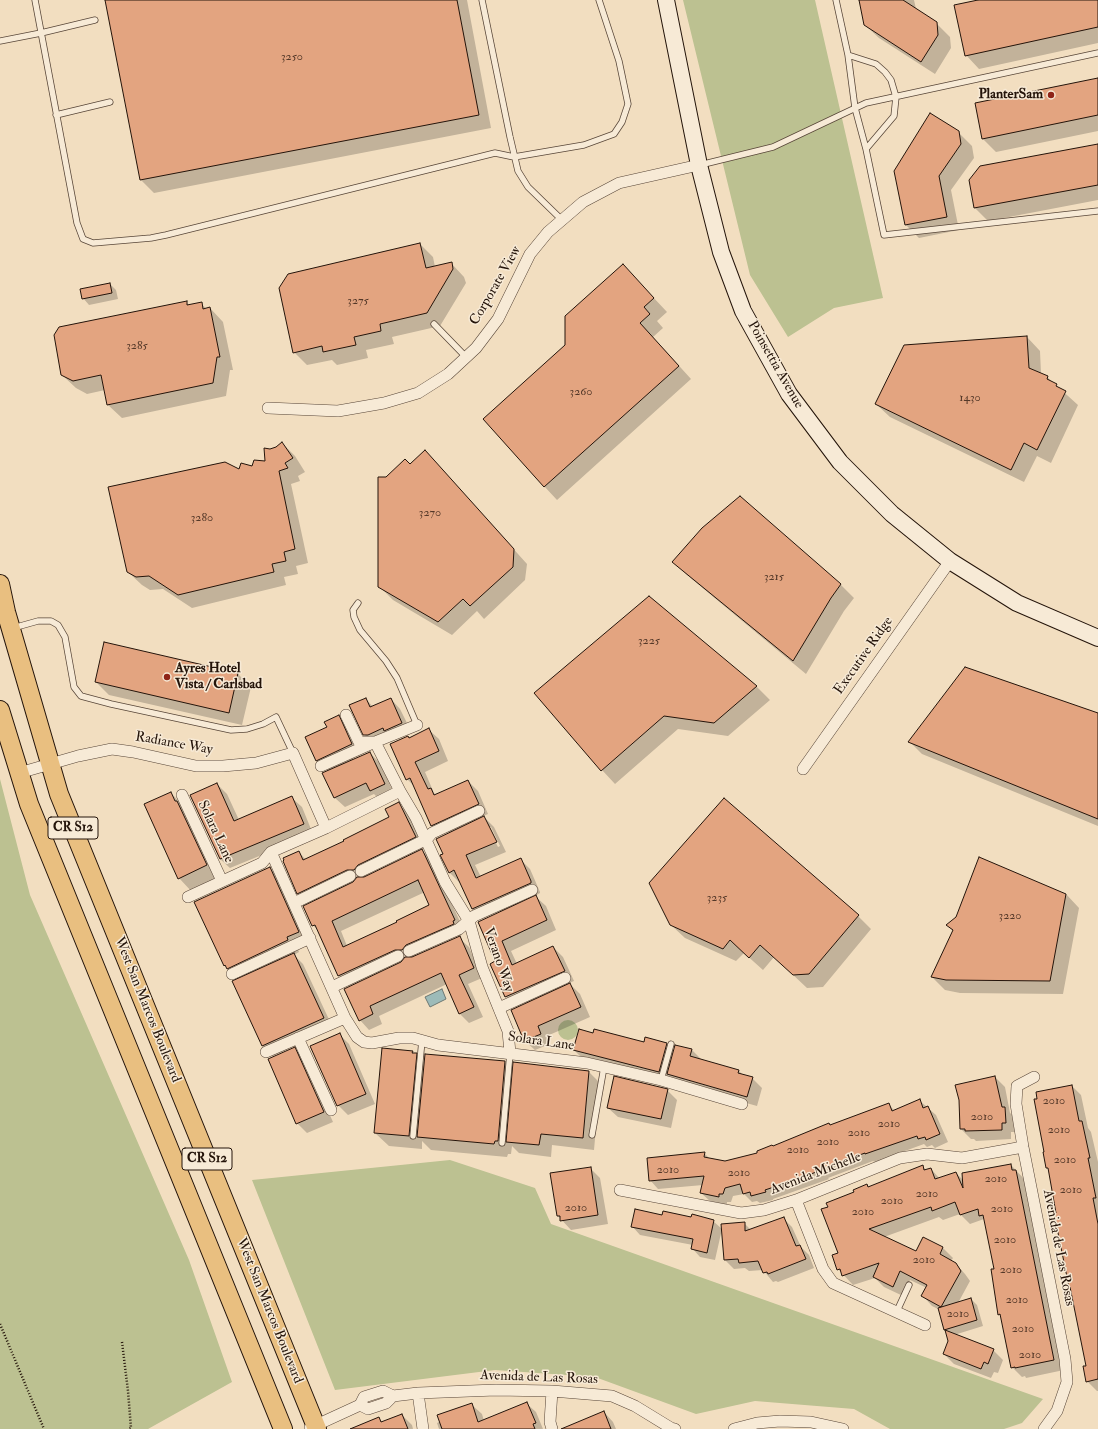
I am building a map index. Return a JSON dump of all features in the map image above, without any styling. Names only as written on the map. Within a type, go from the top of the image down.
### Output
[{"type":"main road","name":"Poinsettia Avenue","points":[[666,0],[699,165],[720,252],[743,311],[789,394],[840,462],[892,514],[950,561],[1017,603],[1098,638]]},
{"type":"main road","name":"West San Marcos Boulevard","points":[[0,584],[11,629],[50,764],[65,808],[314,1428]]},
{"type":"main road","name":"CR S12","points":[[0,710],[32,811],[283,1429]]},
{"type":"street","name":"Corporate View","points":[[268,408],[338,411],[384,403],[418,393],[448,374],[476,348],[498,319],[530,254],[548,232],[583,202],[619,183],[699,165]]},
{"type":"street","name":"Executive Ridge","points":[[803,769],[950,561]]},
{"type":"street","points":[[346,715],[359,742],[375,742]]},
{"type":"street","points":[[321,766],[417,725]]},
{"type":"street","name":"Verano Way","points":[[375,742],[427,839],[445,882],[469,921],[482,967],[508,1031],[510,1053]]},
{"type":"street","name":"Radiance Way","points":[[19,773],[95,751],[112,749],[133,752],[196,766],[223,766],[256,763],[293,753]]},
{"type":"street","points":[[293,753],[326,828],[400,791]]},
{"type":"street","name":"Solara Lane","points":[[182,795],[222,881]]},
{"type":"street","points":[[361,871],[427,839],[432,834],[479,811]]},
{"type":"street","name":"Solara Lane","points":[[188,897],[262,863],[272,852],[326,828]]},
{"type":"street","name":"Solara Lane","points":[[272,852],[345,1018],[357,1037],[364,1042],[372,1043],[398,1038],[413,1038],[438,1044],[587,1063],[661,1080],[742,1104]]},
{"type":"street","points":[[294,903],[350,876]]},
{"type":"street","name":"Verano Way","points":[[409,951],[458,929],[474,916],[532,890]]},
{"type":"street","points":[[232,974],[310,938]]},
{"type":"street","points":[[332,987],[398,956]]},
{"type":"street","name":"Verano Way","points":[[499,1008],[565,978]]},
{"type":"street","points":[[266,1052],[345,1018]]},
{"type":"street","points":[[298,1038],[331,1110]]},
{"type":"street","name":"Avenida de Las Rosas","points":[[1034,1077],[1017,1086],[1016,1104],[1023,1148],[1065,1359],[1067,1382],[1057,1411],[1044,1429]]},
{"type":"street","name":"Avenida Michelle","points":[[620,1190],[741,1212],[764,1210],[796,1200],[900,1158],[927,1154],[962,1158],[1023,1148]]},
{"type":"street","points":[[796,1200],[823,1269],[833,1283],[925,1325]]},
{"type":"street","name":"Avenida de Las Rosas","points":[[314,1428],[360,1405],[368,1408],[374,1407],[386,1403],[393,1396],[418,1393],[496,1390],[552,1391],[612,1396],[635,1406],[674,1429]]},
{"type":"street","points":[[552,1391],[550,1422],[552,1429]]},
{"type":"street","points":[[418,1393],[423,1429]]},
{"type":"street","points":[[734,1429],[757,1423],[780,1420],[812,1422],[843,1429]]},
{"type":"lane","points":[[35,0],[77,223],[83,239],[93,243],[151,238],[166,235],[496,153],[514,157],[584,145],[614,134],[622,122],[628,104],[619,61],[599,0]]},
{"type":"lane","points":[[482,0],[518,171],[528,187],[562,220]]},
{"type":"lane","points":[[836,0],[848,55],[855,108],[866,149],[884,235],[1098,211]]},
{"type":"lane","points":[[0,41],[95,20]]},
{"type":"lane","points":[[699,165],[773,147],[866,103],[1098,53]]},
{"type":"lane","points":[[848,55],[876,64],[891,80],[896,97],[894,116],[866,149]]},
{"type":"lane","points":[[56,114],[110,102]]},
{"type":"lane","points":[[434,324],[466,357]]},
{"type":"lane","points":[[358,603],[353,610],[354,617],[360,630],[386,661],[397,678],[417,725]]},
{"type":"lane","points":[[11,629],[38,621],[50,621],[58,625],[65,637],[74,687],[81,696],[105,703],[231,730],[247,729],[263,724],[276,717],[293,753]]},
{"type":"lane","points":[[413,1136],[422,1040]]},
{"type":"lane","points":[[661,1080],[671,1044]]},
{"type":"lane","points":[[502,1143],[510,1053]]},
{"type":"lane","points":[[592,1135],[604,1067]]},
{"type":"lane","points":[[897,1311],[909,1285]]},
{"type":"path","points":[[0,1324],[44,1429]]},
{"type":"path","points":[[122,1342],[130,1420],[130,1428],[128,1429]]},
{"type":"green space","points":[[683,0],[815,0],[883,298],[834,308],[788,337],[750,275]]},
{"type":"green space","points":[[0,779],[30,895],[189,1260],[232,1382],[148,1429],[0,1429]]},
{"type":"green space","points":[[568,1020],[575,1023],[578,1030],[575,1037],[568,1040],[561,1037],[558,1030],[561,1023]]},
{"type":"green space","points":[[450,1160],[535,1188],[551,1224],[1043,1399],[1022,1423],[1004,1429],[890,1429],[854,1409],[755,1401],[696,1414],[595,1377],[495,1370],[335,1390],[252,1180]]},
{"type":"water","points":[[442,989],[446,999],[430,1007],[425,997]]},
{"type":"building","points":[[105,0],[457,0],[479,115],[140,180]]},
{"type":"building","points":[[859,0],[903,0],[937,22],[938,35],[921,62],[864,25]]},
{"type":"building","points":[[978,0],[1098,0],[1098,27],[965,56],[954,5]]},
{"type":"building","points":[[1098,78],[1098,115],[982,139],[975,103]]},
{"type":"building","points":[[930,113],[959,131],[961,144],[939,176],[947,217],[905,225],[894,171]]},
{"type":"building","points":[[1098,144],[1098,185],[974,208],[969,180],[980,166]]},
{"type":"building","points":[[420,243],[426,268],[452,262],[453,269],[427,313],[380,324],[381,331],[354,337],[356,345],[323,352],[322,346],[293,353],[279,288],[288,274]]},
{"type":"building","points":[[623,264],[654,298],[644,307],[650,314],[640,323],[679,366],[544,487],[483,419],[565,345],[565,316]]},
{"type":"building","points":[[110,283],[112,293],[82,299],[80,289]]},
{"type":"building","points":[[187,301],[187,305],[202,302],[203,309],[210,307],[220,357],[217,357],[213,383],[107,405],[101,375],[73,381],[61,375],[54,335],[59,327]]},
{"type":"building","points":[[1027,336],[1029,368],[1048,376],[1047,379],[1066,391],[1037,450],[1024,443],[1011,470],[875,404],[904,345]]},
{"type":"building","points":[[282,442],[293,458],[285,463],[288,468],[279,471],[295,549],[284,552],[286,561],[272,564],[274,572],[178,595],[149,576],[136,577],[127,572],[108,487],[225,462],[239,469],[241,463],[252,466],[254,460],[265,461],[264,448],[270,449],[276,447]]},
{"type":"building","points":[[425,450],[514,549],[513,567],[470,606],[463,599],[438,622],[378,587],[378,477],[386,477],[405,459],[410,464]]},
{"type":"building","points":[[740,496],[841,584],[793,661],[672,562],[702,528]]},
{"type":"building","points":[[649,596],[757,686],[714,723],[664,716],[601,771],[534,693]]},
{"type":"building","name":"Ayres Hotel Vista / Carlsbad","points":[[104,642],[238,673],[229,713],[95,682]]},
{"type":"building","points":[[965,667],[1098,713],[1098,819],[908,742]]},
{"type":"building","points":[[366,698],[370,707],[391,698],[402,723],[384,731],[383,728],[368,735],[363,735],[349,705]]},
{"type":"building","points":[[339,715],[352,744],[316,761],[305,737],[327,727],[324,722]]},
{"type":"building","points":[[429,728],[439,751],[415,762],[428,789],[431,788],[434,795],[468,780],[479,804],[431,826],[410,778],[406,780],[390,744],[408,736],[409,738]]},
{"type":"building","points":[[370,752],[385,784],[370,791],[366,783],[334,798],[322,773]]},
{"type":"building","points":[[217,783],[234,821],[292,796],[304,824],[220,859],[190,795]]},
{"type":"building","points":[[171,792],[175,801],[177,801],[207,865],[178,879],[144,804]]},
{"type":"building","points":[[724,798],[859,915],[809,974],[793,975],[760,945],[749,958],[730,940],[723,949],[670,925],[649,883]]},
{"type":"building","points":[[399,802],[416,837],[358,865],[354,870],[347,870],[297,894],[283,858],[299,851],[303,860],[344,841],[343,840],[389,817],[385,809]]},
{"type":"building","points":[[484,816],[497,842],[466,855],[476,878],[521,858],[531,883],[472,909],[454,870],[449,873],[440,855],[443,854],[436,839]]},
{"type":"building","points":[[422,849],[455,920],[453,921],[454,924],[406,945],[402,950],[395,950],[338,976],[315,925],[312,926],[303,906],[353,882],[357,877],[364,877]],"holes":[[[418,880],[429,905],[396,921],[397,922],[343,947],[332,921]]]},
{"type":"building","points":[[979,857],[1066,894],[1050,981],[946,980],[931,977],[953,930],[946,925],[956,917]]},
{"type":"building","points":[[270,867],[299,932],[287,937],[288,940],[227,969],[225,965],[224,966],[194,902]]},
{"type":"building","points":[[536,895],[547,920],[502,941],[512,965],[553,946],[565,971],[505,997],[490,964],[495,961],[478,922]]},
{"type":"building","points":[[460,936],[474,968],[459,975],[474,1007],[459,1014],[441,973],[370,1006],[373,1014],[359,1021],[344,989],[401,962],[405,957],[412,957]]},
{"type":"building","points":[[294,953],[324,1018],[262,1046],[232,981]]},
{"type":"building","points":[[570,983],[581,1007],[538,1026],[541,1034],[524,1041],[511,1010]]},
{"type":"building","points":[[579,1029],[593,1033],[594,1029],[644,1042],[645,1037],[667,1043],[659,1072],[573,1050]]},
{"type":"building","points":[[340,1033],[366,1094],[337,1106],[310,1046]]},
{"type":"building","points":[[675,1045],[692,1049],[690,1056],[739,1070],[738,1073],[753,1077],[747,1097],[667,1074]]},
{"type":"building","points":[[295,1047],[324,1112],[296,1124],[268,1059]]},
{"type":"building","points":[[382,1048],[413,1051],[412,1053],[417,1053],[409,1136],[374,1133]]},
{"type":"building","points":[[425,1054],[505,1061],[498,1141],[495,1141],[494,1144],[417,1137]]},
{"type":"building","points":[[513,1062],[589,1071],[583,1138],[541,1134],[539,1145],[506,1142]]},
{"type":"building","points":[[614,1076],[668,1089],[661,1119],[607,1108]]},
{"type":"building","points":[[995,1076],[1002,1107],[1005,1107],[1006,1123],[1002,1123],[1002,1130],[965,1131],[965,1129],[960,1129],[959,1100],[955,1085]]},
{"type":"building","points":[[1072,1085],[1079,1121],[1082,1121],[1090,1158],[1088,1158],[1096,1198],[1093,1198],[1098,1224],[1098,1379],[1086,1382],[1083,1366],[1086,1366],[1054,1213],[1056,1213],[1048,1168],[1046,1168],[1034,1099],[1037,1099],[1036,1092]]},
{"type":"building","points":[[920,1099],[923,1108],[928,1106],[940,1134],[926,1140],[925,1137],[918,1139],[917,1136],[865,1153],[765,1190],[766,1192],[751,1196],[750,1192],[743,1194],[740,1184],[725,1188],[723,1194],[719,1194],[719,1197],[700,1193],[704,1176],[649,1181],[647,1158],[705,1152],[704,1157],[725,1161],[757,1153],[757,1151],[829,1123],[830,1125],[889,1103],[892,1111]]},
{"type":"building","points":[[1011,1164],[1012,1170],[1016,1170],[1054,1360],[1015,1368],[1011,1368],[1000,1314],[998,1315],[991,1269],[994,1269],[983,1215],[979,1216],[978,1209],[960,1215],[955,1202],[932,1211],[931,1207],[869,1229],[916,1251],[923,1237],[943,1247],[940,1254],[956,1263],[961,1271],[941,1307],[921,1296],[927,1285],[900,1271],[893,1287],[873,1277],[879,1263],[842,1276],[840,1269],[837,1270],[832,1255],[838,1253],[821,1209],[828,1207],[826,1203],[854,1192],[853,1190],[867,1184],[868,1187],[923,1165],[924,1170],[931,1168],[935,1179],[956,1172],[963,1188],[962,1173]]},
{"type":"building","points":[[591,1167],[598,1215],[560,1221],[560,1216],[557,1216],[550,1173]]},
{"type":"building","points":[[635,1209],[662,1215],[663,1211],[691,1217],[692,1214],[714,1220],[707,1253],[691,1249],[693,1239],[631,1227]]},
{"type":"building","points":[[784,1217],[796,1246],[800,1245],[806,1259],[768,1274],[767,1272],[763,1273],[758,1261],[739,1263],[738,1259],[724,1260],[721,1224],[745,1222],[745,1231]]},
{"type":"building","points":[[971,1298],[977,1320],[944,1330],[938,1308]]},
{"type":"building","points":[[945,1330],[994,1349],[988,1364],[984,1362],[981,1369],[943,1354],[948,1341]]},
{"type":"building","points":[[527,1402],[536,1423],[533,1424],[535,1429],[442,1429],[437,1415],[472,1403],[478,1422]]},
{"type":"building","points":[[604,1411],[611,1429],[561,1429]]},
{"type":"building","points":[[402,1414],[408,1429],[350,1429],[379,1417],[381,1422]]},
{"type":"place","name":"PlanterSam","points":[[1051,95]]},
{"type":"place","name":"Ayres Hotel Vista / Carlsbad","points":[[167,677]]}]
